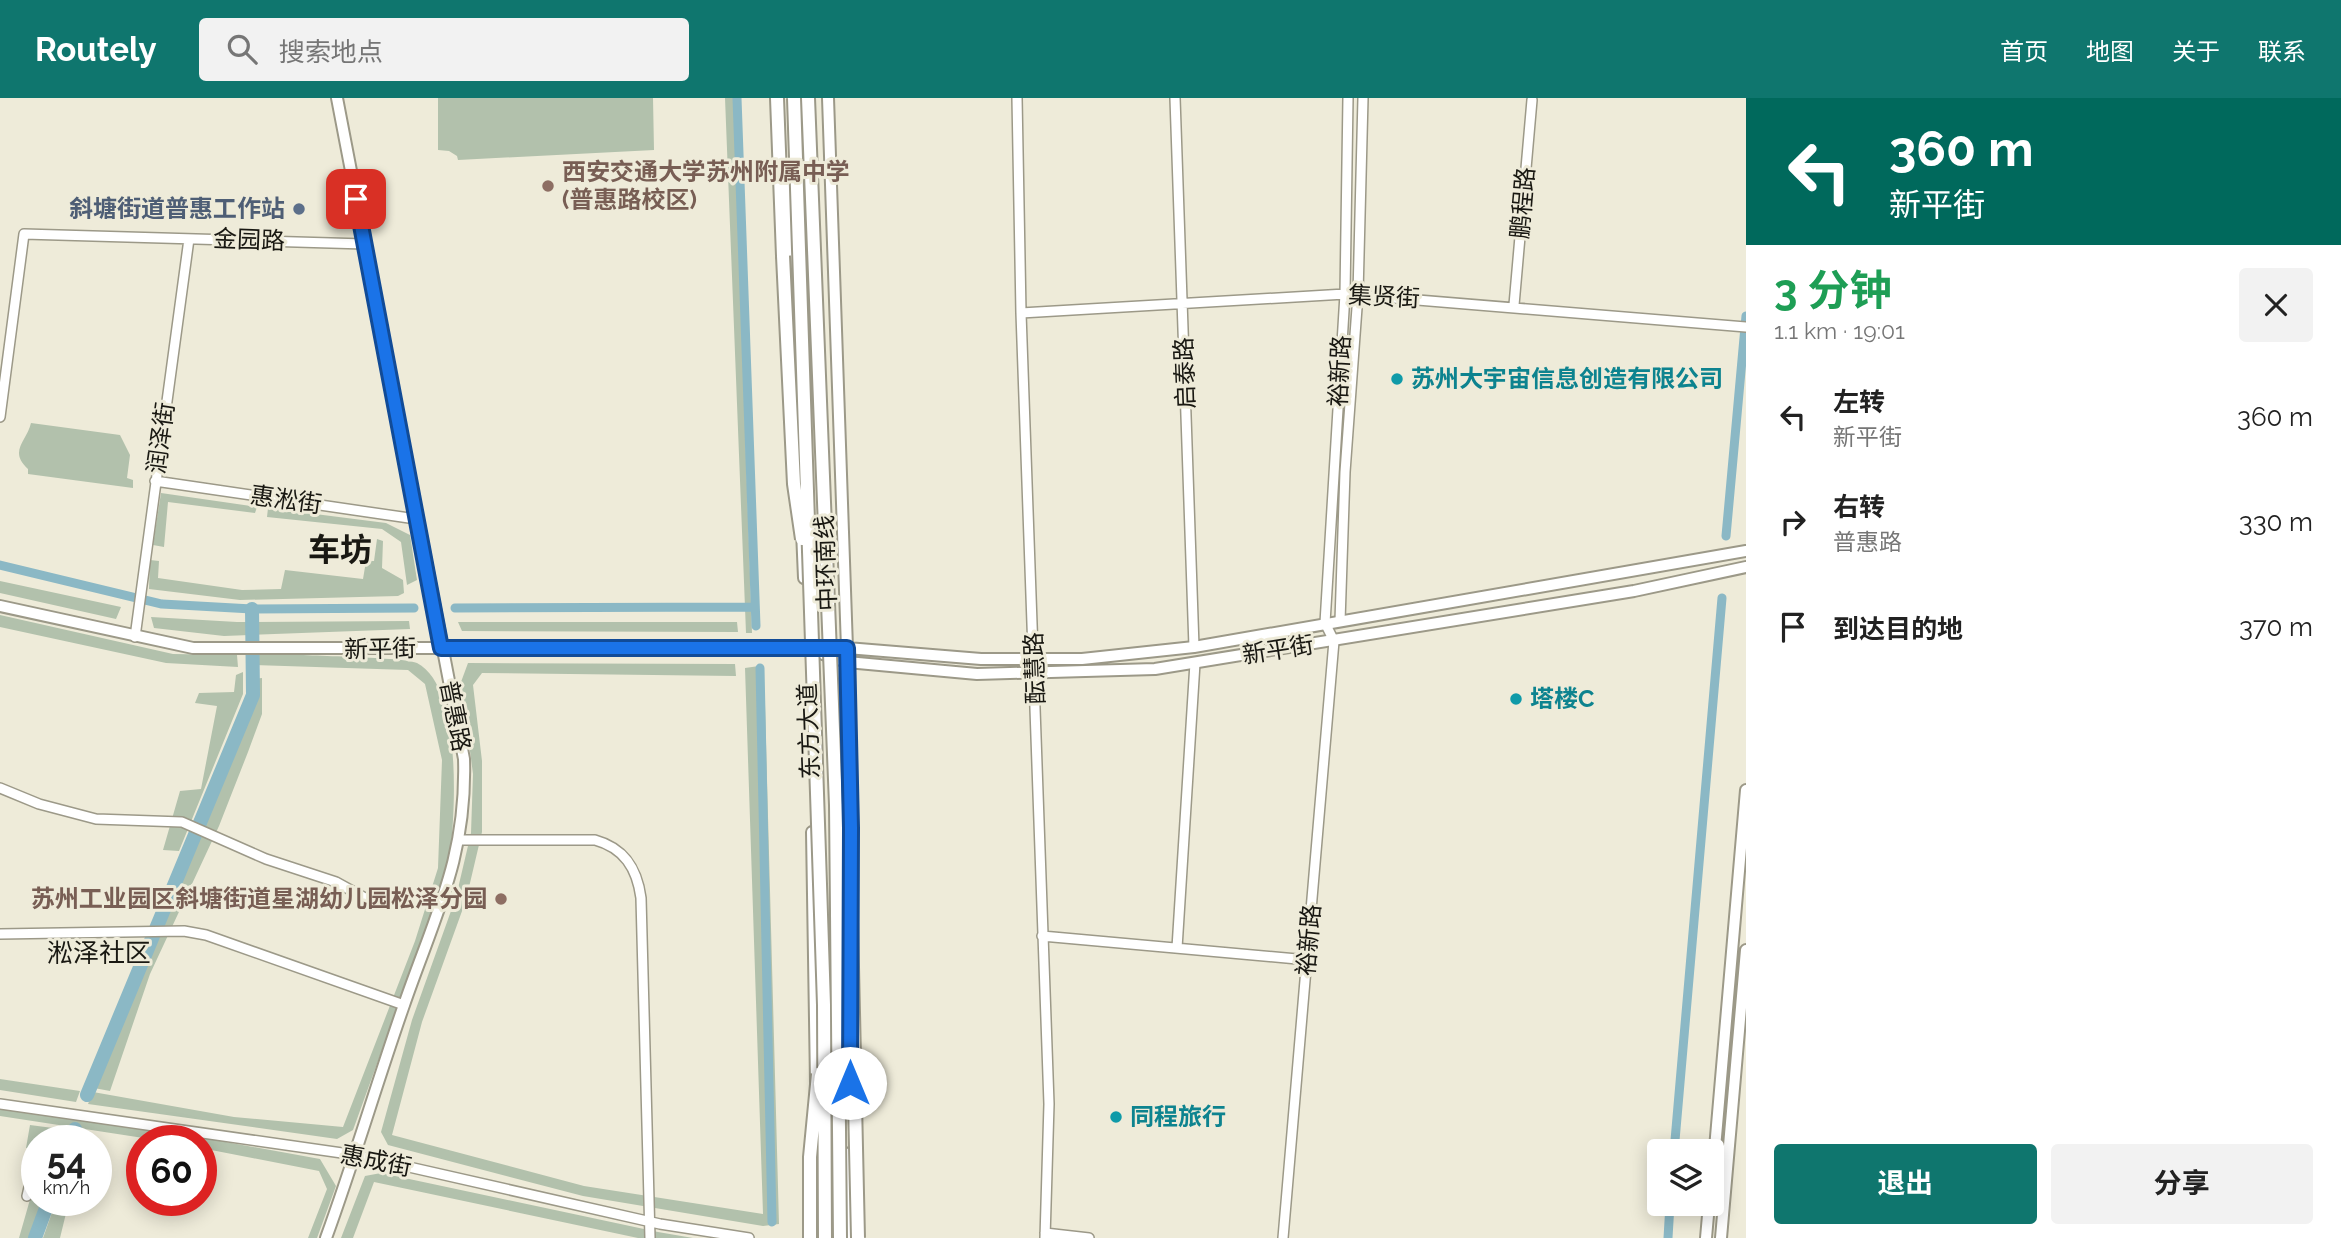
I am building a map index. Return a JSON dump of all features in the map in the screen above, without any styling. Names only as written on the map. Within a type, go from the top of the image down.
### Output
[{"type":"highway","points":[[780,98],[783,256],[794,484],[810,597]]},
{"type":"highway","name":"中环南线","points":[[794,98],[824,1005],[825,1238]]},
{"type":"highway","name":"中环南线","points":[[808,98],[836,805],[840,1238]]},
{"type":"highway","points":[[836,805],[850,922],[858,1238]]},
{"type":"highway","points":[[810,1238],[810,1157],[824,1005]]},
{"type":"main road","name":"普惠路","points":[[326,1238],[356,1156],[404,1005],[452,877],[461,839],[465,797],[464,759],[337,98]]},
{"type":"main road","name":"东方大道","points":[[780,98],[807,649],[817,987],[816,1238]]},
{"type":"main road","name":"东方大道","points":[[828,98],[851,828],[850,1238]]},
{"type":"main road","name":"新平街","points":[[0,606],[193,648],[847,648],[981,659],[1035,660],[1140,655],[1194,647],[1746,551]]},
{"type":"main road","name":"新平街","points":[[807,649],[847,662],[977,674],[1155,669],[1634,591],[1746,567]]},
{"type":"main road","name":"裕新路","points":[[1334,641],[1340,621]]},
{"type":"main road","points":[[1716,1139],[1746,790]]},
{"type":"main road","points":[[1721,1238],[1746,950]]},
{"type":"main road","points":[[1706,1238],[1708,1216]]},
{"type":"street","name":"酝慧路","points":[[1017,98],[1021,313],[1049,1104],[1045,1235]]},
{"type":"street","name":"启泰路","points":[[1175,98],[1194,647]]},
{"type":"street","name":"裕新路","points":[[1325,623],[1345,294],[1348,98]]},
{"type":"street","name":"裕新路","points":[[1340,621],[1345,472],[1358,294],[1363,98]]},
{"type":"street","name":"鹏程路","points":[[1514,306],[1532,100]]},
{"type":"street","name":"金园路","points":[[0,417],[24,234],[365,244]]},
{"type":"street","name":"润泽街","points":[[135,637],[189,239]]},
{"type":"street","name":"集贤街","points":[[1021,313],[1358,294],[1746,327]]},
{"type":"street","name":"惠淞街","points":[[155,481],[416,519]]},
{"type":"street","points":[[1325,623],[1334,641]]},
{"type":"street","name":"裕新路","points":[[1283,1238],[1334,641]]},
{"type":"street","points":[[1177,948],[1195,663]]},
{"type":"street","points":[[0,788],[96,819],[182,822],[267,859],[336,882],[365,898]]},
{"type":"street","points":[[0,798],[12,794]]},
{"type":"street","points":[[461,839],[594,840],[613,847],[634,868],[641,898],[650,1238]]},
{"type":"street","points":[[0,934],[184,931],[206,935],[404,1005]]},
{"type":"street","points":[[1042,936],[1308,960]]},
{"type":"street","name":"惠成街","points":[[0,1104],[356,1156],[651,1222],[749,1238]]},
{"type":"street","points":[[1045,1235],[1089,1238]]},
{"type":"green space","points":[[438,98],[653,98],[654,150],[458,160],[457,156],[449,151],[438,150]]},
{"type":"green space","points":[[725,98],[734,98],[752,633],[746,633]]},
{"type":"green space","points":[[31,423],[120,435],[130,455],[127,478],[133,480],[133,488],[28,474],[28,469],[19,457],[19,451]]},
{"type":"green space","points":[[161,493],[257,507],[255,513],[168,502],[164,547],[153,545]]},
{"type":"green space","points":[[268,508],[386,523],[410,535],[417,580],[407,585],[401,542],[382,529],[267,517]]},
{"type":"green space","points":[[377,539],[383,541],[382,568],[403,580],[404,593],[398,596],[240,600],[149,589],[150,560],[159,561],[158,578],[242,590],[281,589],[285,570],[363,579],[366,561],[374,561]]},
{"type":"green space","points":[[0,581],[121,607],[116,619],[0,593]]},
{"type":"green space","points":[[0,615],[173,654],[237,655],[238,667],[166,663],[0,627]]},
{"type":"green space","points":[[151,617],[237,622],[409,621],[410,629],[224,636],[154,628]]},
{"type":"green space","points":[[458,622],[737,622],[738,632],[462,631]]},
{"type":"green space","points":[[252,655],[375,658],[417,663],[432,677],[443,698],[449,726],[454,788],[449,865],[353,1130],[337,1139],[88,1104],[93,1092],[234,1117],[343,1127],[415,941],[438,868],[442,760],[425,684],[408,670],[252,665]]},
{"type":"green space","points":[[468,663],[735,664],[736,676],[482,673],[473,685],[482,761],[482,832],[466,900],[422,1022],[392,1135],[584,1186],[763,1214],[745,668],[759,666],[765,705],[779,1224],[763,1226],[583,1196],[388,1145],[381,1132],[412,1020],[456,897],[471,833],[473,774],[461,682]]},
{"type":"green space","points":[[243,672],[243,694],[179,851],[163,850],[180,791],[201,789],[217,706],[195,703],[199,693],[234,692],[236,675]]},
{"type":"green space","points":[[262,678],[262,714],[219,826],[150,974],[110,1091],[94,1088],[250,704],[251,679]]},
{"type":"green space","points":[[0,1079],[80,1091],[76,1102],[0,1090]]},
{"type":"green space","points":[[0,1107],[131,1125],[126,1125],[126,1135],[112,1133],[112,1125],[59,1125],[0,1116]]},
{"type":"green space","points":[[217,1140],[320,1159],[336,1186],[317,1238],[308,1238],[327,1189],[319,1171],[217,1151]]},
{"type":"green space","points":[[381,1173],[693,1238],[638,1238],[374,1182],[353,1238],[341,1238],[365,1176]]},
{"type":"green space","points":[[25,1216],[39,1216],[31,1238],[19,1238]]},
{"type":"green space","points":[[51,1216],[65,1216],[60,1238],[43,1238]]},
{"type":"waterway","points":[[737,98],[756,626]]},
{"type":"waterway","points":[[1726,536],[1746,316]]},
{"type":"waterway","points":[[0,565],[162,604],[252,609],[414,608]]},
{"type":"waterway","points":[[1675,1139],[1722,598]]},
{"type":"waterway","points":[[455,608],[755,607]]},
{"type":"waterway","points":[[87,1095],[253,695],[252,609]]},
{"type":"waterway","points":[[760,668],[772,1222]]},
{"type":"waterway","points":[[35,1238],[43,1216]]},
{"type":"waterway","points":[[1668,1238],[1669,1216]]},
{"type":"place","name":"西安交通大学苏州附属中学 (普惠路校区)","points":[[548,186]]},
{"type":"place","name":"斜塘街道普惠工作站","points":[[299,209]]},
{"type":"place","name":"苏州大宇宙信息创造有限公司","points":[[1397,379]]},
{"type":"place","name":"塔楼C","points":[[1516,699]]},
{"type":"place","name":"苏州工业园区斜塘街道星湖幼儿园松泽分园","points":[[501,899]]},
{"type":"place","name":"同程旅行","points":[[1116,1117]]},
{"type":"district","name":"车坊","points":[[340,550]]},
{"type":"district","name":"淞泽社区","points":[[99,953]]},
{"type":"route","points":[[356,199],[441,648],[847,648],[851,828],[850,1083]]}]
